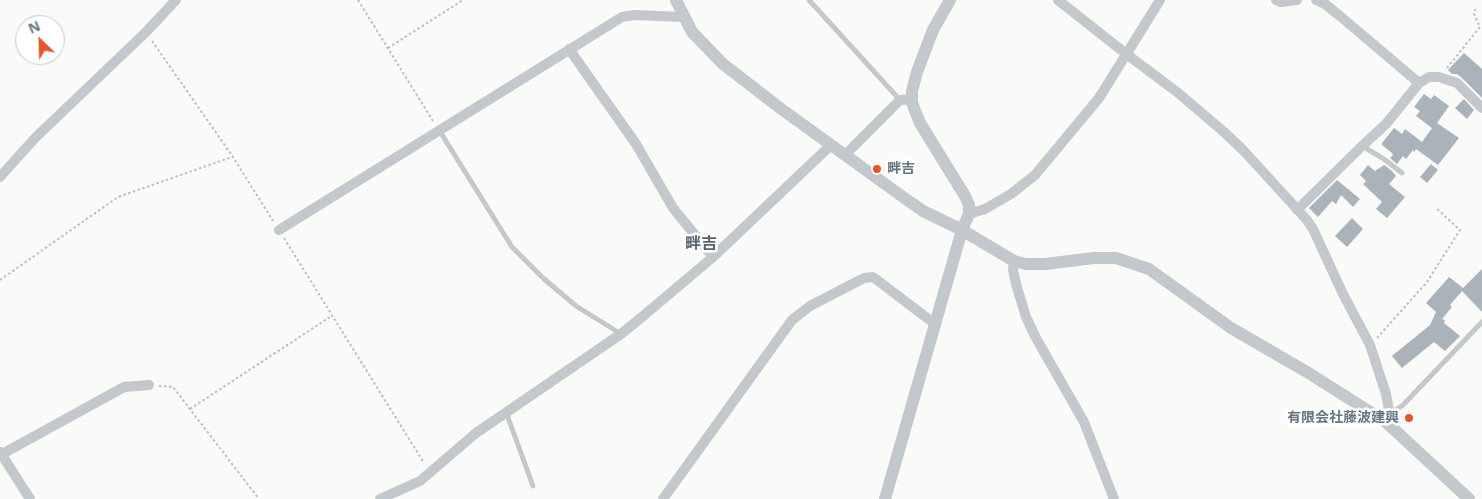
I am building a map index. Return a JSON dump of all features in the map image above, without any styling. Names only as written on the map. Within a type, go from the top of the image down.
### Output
[{"type":"street","points":[[0,177],[35,138],[146,32],[176,0]]},
{"type":"street","points":[[676,0],[692,32],[718,59],[831,145],[916,206],[962,230],[1014,261],[1026,264],[1045,264],[1094,258],[1116,258],[1149,269],[1232,328],[1388,418],[1469,499]]},
{"type":"street","points":[[845,155],[906,100],[912,91],[933,30],[950,0]]},
{"type":"street","points":[[1058,0],[1177,92],[1224,132],[1243,150],[1314,229],[1342,294],[1370,346],[1386,394],[1388,418]]},
{"type":"street","points":[[969,214],[985,209],[1004,198],[1035,175],[1099,98],[1125,53],[1160,0]]},
{"type":"street","points":[[1276,0],[1281,2],[1297,0]]},
{"type":"street","points":[[1316,0],[1340,16],[1418,83]]},
{"type":"street","points":[[279,230],[622,17],[634,15],[683,17]]},
{"type":"street","points":[[569,49],[636,144],[673,208],[713,258]]},
{"type":"street","points":[[1297,210],[1386,124],[1418,83],[1429,77],[1439,77],[1457,83],[1482,108]]},
{"type":"street","points":[[885,499],[962,230],[969,214],[969,205],[965,196],[906,100]]},
{"type":"street","points":[[380,499],[431,474],[476,433],[621,334],[713,258],[831,145]]},
{"type":"street","points":[[1014,261],[1013,270],[1026,317],[1084,422],[1114,499]]},
{"type":"street","points":[[663,499],[792,320],[810,306],[864,278],[873,277],[935,324]]},
{"type":"street","points":[[30,499],[1,453],[124,387],[149,385]]},
{"type":"lane","points":[[809,0],[906,100]]},
{"type":"lane","points":[[439,130],[512,247],[576,306],[621,334]]},
{"type":"lane","points":[[1362,146],[1384,159],[1402,173]]},
{"type":"lane","points":[[1388,418],[1403,405],[1482,322]]},
{"type":"lane","points":[[506,412],[533,486]]},
{"type":"path","points":[[358,0],[439,130]]},
{"type":"path","points":[[388,48],[463,0]]},
{"type":"path","points":[[1439,77],[1480,27],[1474,14],[1476,7]]},
{"type":"path","points":[[146,32],[232,157],[333,315],[431,474]]},
{"type":"path","points":[[0,280],[118,196],[232,157]]},
{"type":"path","points":[[1370,346],[1427,282],[1460,230],[1436,208]]},
{"type":"path","points":[[190,409],[333,315]]},
{"type":"path","points":[[149,385],[173,387],[258,499]]},
{"type":"building","points":[[1464,53],[1482,69],[1482,98],[1462,78],[1448,70]]},
{"type":"building","points":[[1424,94],[1431,99],[1434,95],[1449,106],[1437,123],[1459,138],[1438,165],[1416,149],[1406,159],[1403,156],[1397,164],[1390,158],[1393,155],[1392,153],[1382,143],[1394,128],[1402,134],[1405,129],[1422,142],[1432,128],[1416,116],[1420,111],[1414,107]]},
{"type":"building","points":[[1464,99],[1474,110],[1467,119],[1455,108]]},
{"type":"building","points":[[1431,164],[1438,170],[1427,183],[1420,177]]},
{"type":"building","points":[[1368,165],[1375,171],[1384,165],[1392,171],[1396,176],[1389,184],[1405,197],[1387,218],[1376,209],[1382,202],[1363,184],[1366,181],[1360,175]]},
{"type":"building","points":[[1337,180],[1360,199],[1353,207],[1341,195],[1336,204],[1332,201],[1318,217],[1309,208]]},
{"type":"building","points":[[1352,218],[1363,229],[1347,247],[1335,236]]},
{"type":"building","points":[[1482,269],[1482,312],[1462,291],[1450,305],[1452,307],[1442,319],[1445,320],[1444,323],[1460,336],[1445,351],[1434,342],[1402,368],[1392,356],[1430,325],[1436,312],[1426,303],[1449,277],[1463,288]]},
{"type":"place","name":"畔吉","points":[[877,169]]},
{"type":"place","name":"有限会社藤波建興","points":[[1409,418]]},
{"type":"district","name":"畔吉","points":[[701,244]]}]
